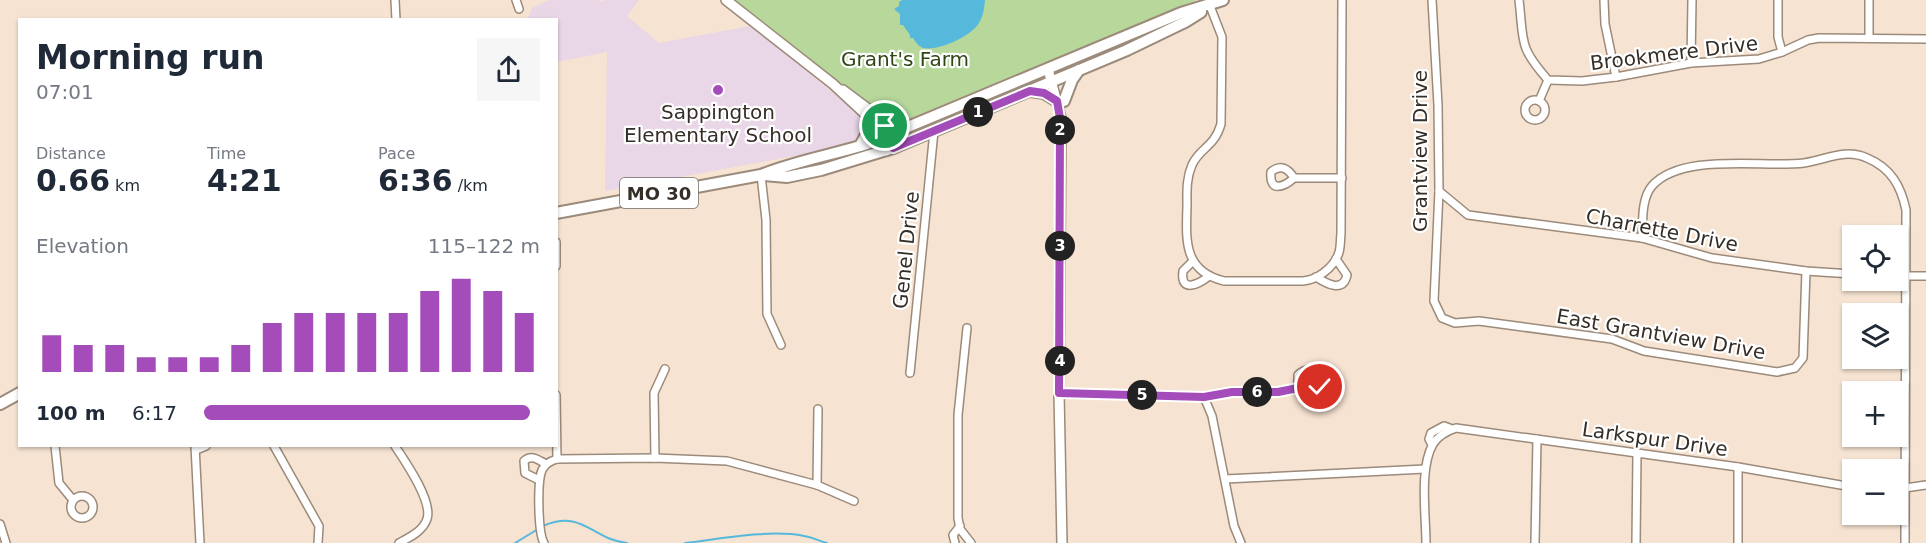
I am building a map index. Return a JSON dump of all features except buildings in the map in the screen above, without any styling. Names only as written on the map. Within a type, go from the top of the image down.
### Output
[{"type":"main road","name":"MO 30","points":[[761,175],[787,177],[803,174],[840,166],[889,149],[1079,70],[1185,22],[1223,0]]},
{"type":"main road","name":"MO 30","points":[[558,213],[761,175],[785,165],[860,146],[1181,13],[1210,6]]},
{"type":"main road","points":[[1030,91],[1044,93],[1060,101],[1079,70]]},
{"type":"main road","points":[[860,146],[870,128],[869,116]]},
{"type":"main road","points":[[0,404],[18,394]]},
{"type":"street","points":[[395,0],[396,18]]},
{"type":"street","points":[[516,0],[519,9]]},
{"type":"street","points":[[726,0],[833,84],[848,100],[869,116],[885,137]]},
{"type":"street","points":[[1210,6],[1222,38],[1221,124],[1212,144],[1194,162],[1186,183],[1186,237],[1190,257],[1209,276],[1224,280],[1303,281],[1326,271],[1336,259],[1341,234],[1342,0]]},
{"type":"street","name":"Grantview Drive","points":[[1432,0],[1438,105],[1439,191],[1434,301]]},
{"type":"street","points":[[1520,0],[1522,42],[1528,56],[1548,80],[1539,101]]},
{"type":"street","points":[[1604,0],[1605,24],[1616,78]]},
{"type":"street","points":[[1691,63],[1692,0]]},
{"type":"street","points":[[1778,0],[1778,38],[1782,52]]},
{"type":"street","points":[[1869,0],[1869,38]]},
{"type":"street","name":"Brookmere Drive","points":[[1548,80],[1582,81],[1616,78],[1691,63],[1759,59],[1819,38],[1926,39]]},
{"type":"street","points":[[1051,68],[1060,101],[1059,393],[1062,543]]},
{"type":"street","points":[[833,84],[851,94],[879,117],[889,149]]},
{"type":"street","name":"Genel Drive","points":[[910,373],[934,131]]},
{"type":"street","points":[[1642,238],[1645,195],[1659,179],[1690,168],[1724,162],[1765,165],[1805,163],[1836,154],[1852,154],[1867,158],[1891,174],[1902,191],[1906,210],[1905,225]]},
{"type":"street","points":[[761,175],[766,220],[767,314],[781,345]]},
{"type":"street","points":[[1294,178],[1342,178]]},
{"type":"street","name":"Charrette Drive","points":[[1439,191],[1468,215],[1642,238],[1712,258],[1806,271],[1842,273]]},
{"type":"street","points":[[1316,277],[1335,286],[1342,285],[1347,275],[1336,259]]},
{"type":"street","points":[[1193,261],[1182,271],[1184,283],[1189,286],[1196,285],[1209,276]]},
{"type":"street","name":"East Grantview Drive","points":[[1434,301],[1442,318],[1448,322],[1479,321],[1612,339],[1644,351],[1777,372],[1795,368],[1803,358],[1806,271]]},
{"type":"street","points":[[1908,276],[1926,276]]},
{"type":"street","points":[[1901,291],[1901,459]]},
{"type":"street","points":[[967,328],[958,415],[960,526],[970,543]]},
{"type":"street","points":[[655,458],[654,393],[665,369]]},
{"type":"street","points":[[1059,393],[1204,397],[1232,392],[1278,392],[1298,388]]},
{"type":"street","points":[[1204,397],[1212,416],[1234,526],[1241,543]]},
{"type":"street","points":[[817,485],[818,409]]},
{"type":"street","name":"Larkspur Drive","points":[[1426,543],[1425,469],[1432,445],[1446,432],[1453,429],[1738,467],[1842,485]]},
{"type":"street","points":[[1534,543],[1537,439]]},
{"type":"street","points":[[55,447],[59,483],[73,500]]},
{"type":"street","points":[[275,447],[319,526],[318,543]]},
{"type":"street","points":[[396,447],[422,492],[428,511],[427,520],[418,532],[399,543]]},
{"type":"street","points":[[557,447],[557,459]]},
{"type":"street","points":[[195,448],[200,543]]},
{"type":"street","points":[[1636,543],[1637,453]]},
{"type":"street","points":[[539,480],[525,473],[524,461],[531,457],[546,464]]},
{"type":"street","points":[[542,542],[539,480],[546,464],[557,459],[655,458],[727,461],[817,485],[854,501]]},
{"type":"street","points":[[1738,467],[1738,543]]},
{"type":"street","points":[[1225,479],[1425,469]]},
{"type":"street","points":[[1908,488],[1926,485]]},
{"type":"street","points":[[0,524],[6,543]]},
{"type":"street","points":[[1904,525],[1905,543]]},
{"type":"street","points":[[955,543],[954,536],[960,526]]},
{"type":"shaded area","name":"Sappington Elementary School","points":[[549,0],[599,0],[602,2],[604,0],[639,0],[627,16],[659,43],[750,26],[865,118],[866,128],[856,141],[810,153],[605,191],[607,52],[558,62],[558,18],[527,18],[532,8]]},
{"type":"green space","name":"Grant's Farm","points":[[732,0],[1197,0],[899,123],[888,119]]},
{"type":"water","points":[[902,0],[985,0],[982,18],[971,31],[951,43],[936,48],[923,48],[913,38],[910,38],[903,25],[900,25],[900,14],[894,9]]},
{"type":"waterway","points":[[543,526],[568,521],[578,523],[604,536],[627,543]]},
{"type":"waterway","points":[[515,543],[538,529]]},
{"type":"waterway","points":[[685,543],[745,535],[776,534],[791,534],[827,543]]},
{"type":"place","name":"Sappington Elementary School","points":[[718,90]]},
{"type":"route","points":[[885,126],[893,148],[1030,91],[1044,93],[1057,101],[1060,118],[1059,393],[1204,397],[1232,392],[1278,392],[1298,388],[1303,393],[1314,393],[1320,387]]}]
